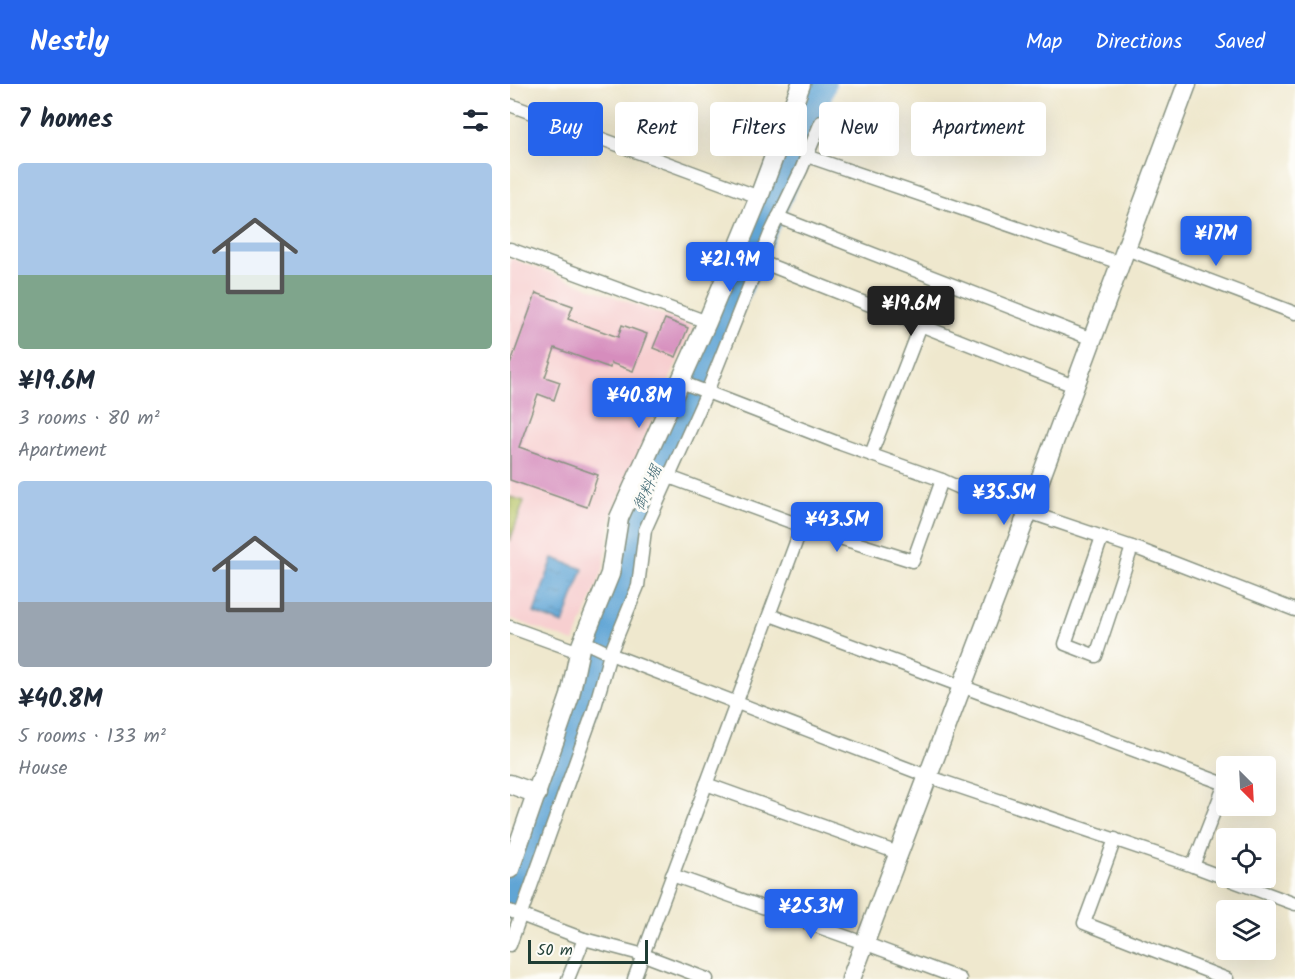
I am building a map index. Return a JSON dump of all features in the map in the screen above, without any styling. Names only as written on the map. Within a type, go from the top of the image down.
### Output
[{"type":"street","points":[[510,869],[610,574],[619,518],[683,383],[759,197],[801,84]]},
{"type":"street","points":[[851,979],[1187,84]]},
{"type":"street","points":[[510,105],[759,197]]},
{"type":"street","points":[[510,945],[516,913],[594,710],[608,653],[638,586],[645,530],[819,125]]},
{"type":"street","points":[[807,156],[1295,313]]},
{"type":"street","points":[[778,217],[1092,339]]},
{"type":"street","points":[[510,249],[707,322]]},
{"type":"street","points":[[759,261],[1074,386]]},
{"type":"street","points":[[873,449],[921,325]]},
{"type":"street","points":[[683,383],[969,492],[1132,547],[1295,610]]},
{"type":"street","points":[[669,477],[802,526],[913,561],[942,480]]},
{"type":"street","points":[[634,979],[802,526]]},
{"type":"street","points":[[1102,537],[1065,644],[1096,656],[1132,547]]},
{"type":"street","points":[[770,615],[1225,784],[1193,866]]},
{"type":"street","points":[[510,627],[608,653],[927,776],[1193,866],[1295,904]]},
{"type":"street","points":[[510,784],[537,794]]},
{"type":"street","points":[[706,784],[898,853]]},
{"type":"street","points":[[1115,839],[1084,923],[1227,979]]},
{"type":"street","points":[[672,875],[960,979]]},
{"type":"street","points":[[516,913],[584,939],[644,955],[707,979]]},
{"type":"street","points":[[568,979],[584,939]]},
{"type":"shaded area","points":[[510,258],[693,326],[612,514],[603,571],[574,642],[510,618]]},
{"type":"green space","points":[[510,497],[524,501],[510,541]]},
{"type":"water","points":[[553,558],[583,569],[563,624],[534,613]]},
{"type":"building","points":[[536,293],[573,306],[568,319],[618,337],[622,325],[647,334],[633,371],[611,363],[610,368],[555,348],[545,377],[560,382],[554,400],[538,394],[519,447],[598,475],[587,507],[510,480],[510,365]]},
{"type":"building","points":[[665,319],[688,328],[676,357],[653,348]]},
{"type":"waterway","name":"御料堀","points":[[510,905],[592,685],[629,571],[634,521],[804,137],[822,84]]}]
